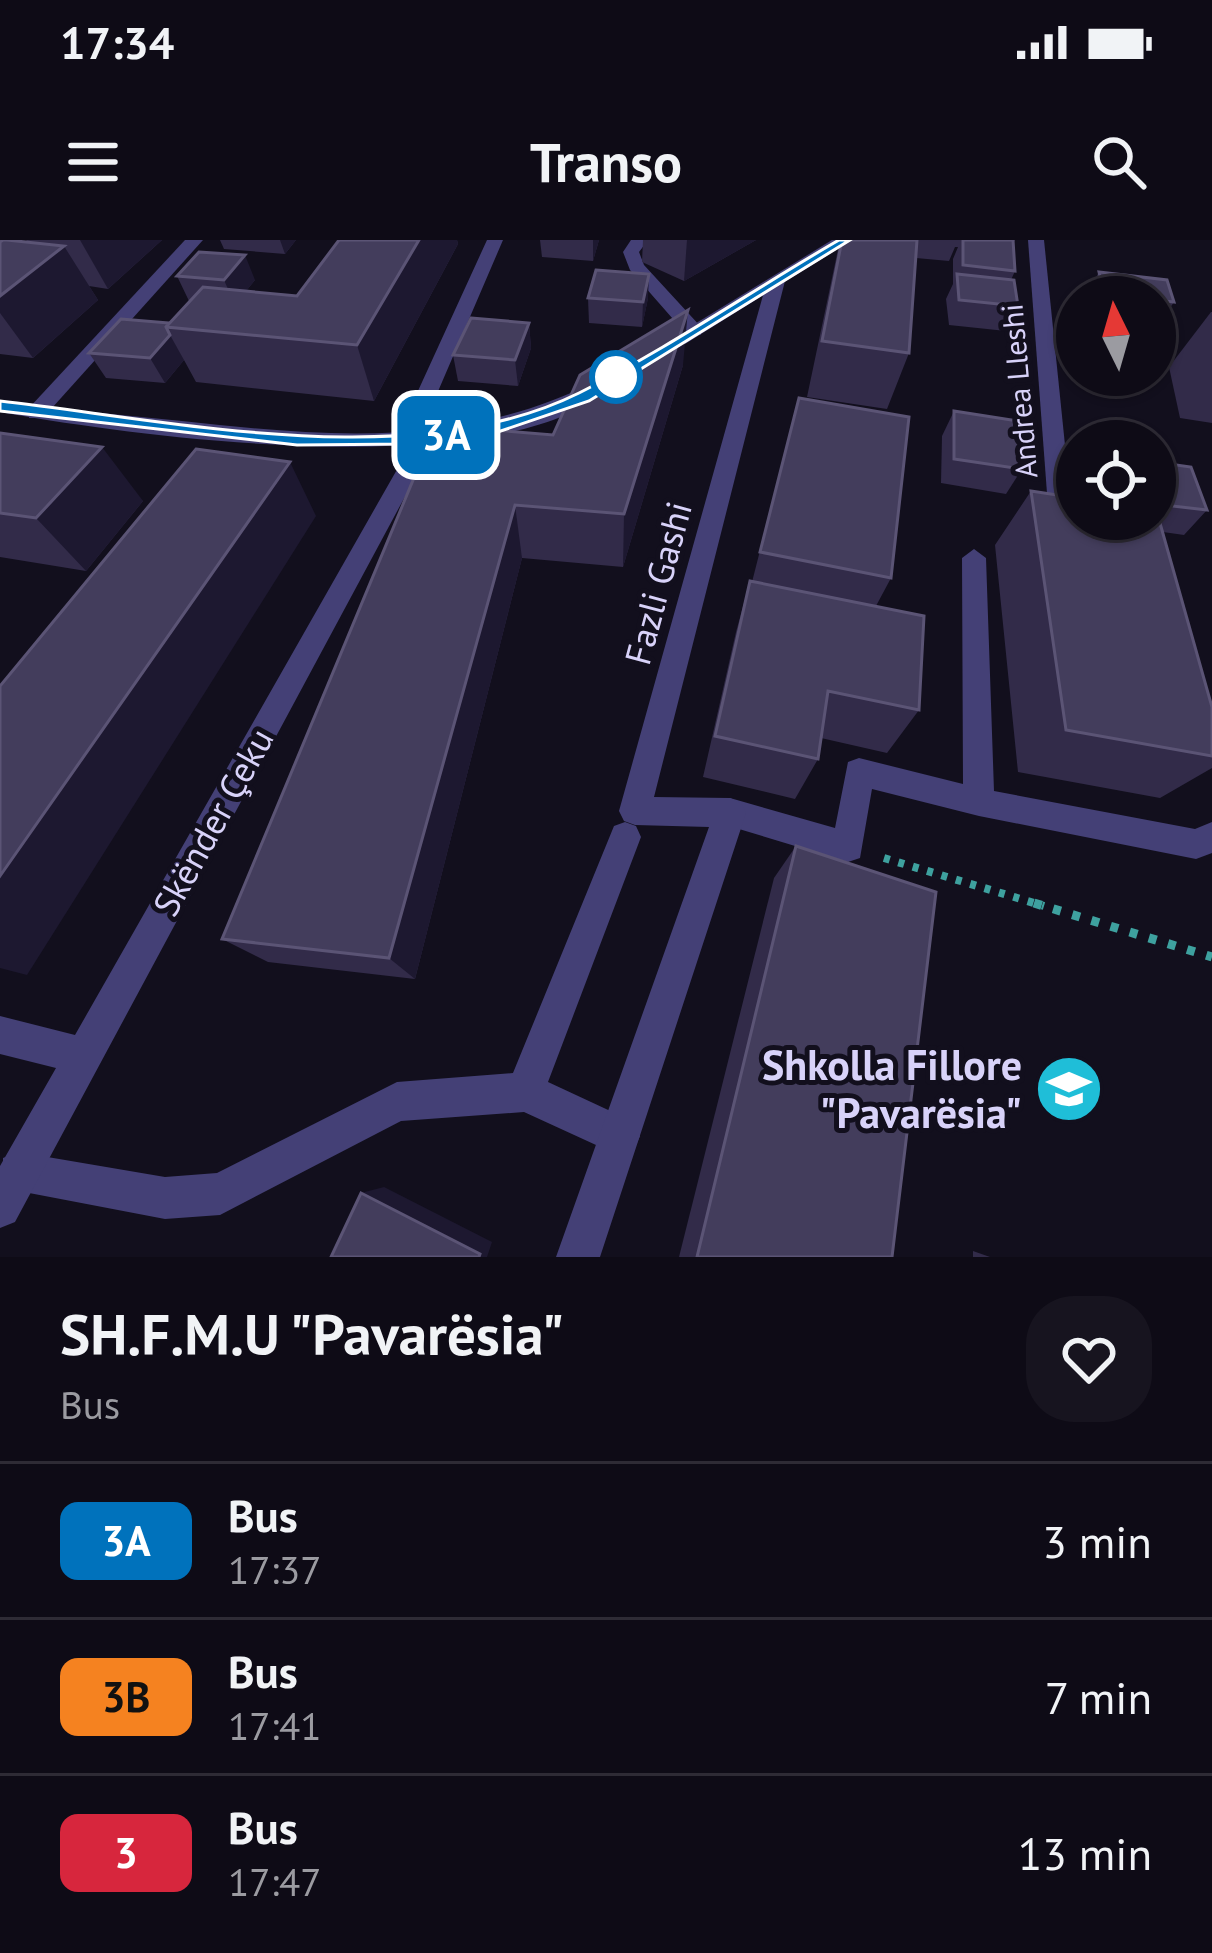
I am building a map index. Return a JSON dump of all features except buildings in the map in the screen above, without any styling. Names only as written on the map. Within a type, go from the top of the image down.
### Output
[{"type":"street","points":[[36,413],[165,267],[195,240]]},
{"type":"street","points":[[481,240],[495,240]]},
{"type":"street","name":"Skënder Çeku","points":[[9,1190],[417,438],[495,240]]},
{"type":"street","points":[[640,240],[632,252],[636,266],[694,331]]},
{"type":"street","points":[[0,406],[297,440],[417,438],[533,418],[625,372],[844,240]]},
{"type":"street","name":"Andrea Lleshi","points":[[1036,240],[1056,469]]},
{"type":"street","name":"Fazli Gashi","points":[[776,281],[635,811],[730,813],[848,847]]},
{"type":"street","points":[[974,558],[979,802]]},
{"type":"street","points":[[848,847],[859,772],[979,802],[1196,844],[1212,837]]},
{"type":"street","points":[[578,1257],[730,813]]},
{"type":"street","points":[[525,1092],[625,837]]},
{"type":"street","points":[[0,1035],[82,1056]]},
{"type":"street","points":[[9,1190],[165,1198],[220,1194],[397,1102],[525,1092],[620,1136]]},
{"type":"path","points":[[848,847],[1212,956]]},
{"type":"bus line","name":"3A","points":[[0,406],[297,440],[407,439],[489,429],[583,398],[844,240]]},
{"type":"place","name":"Shkolla Fillore \"Pavarësia\"","points":[[1069,1089]]}]
